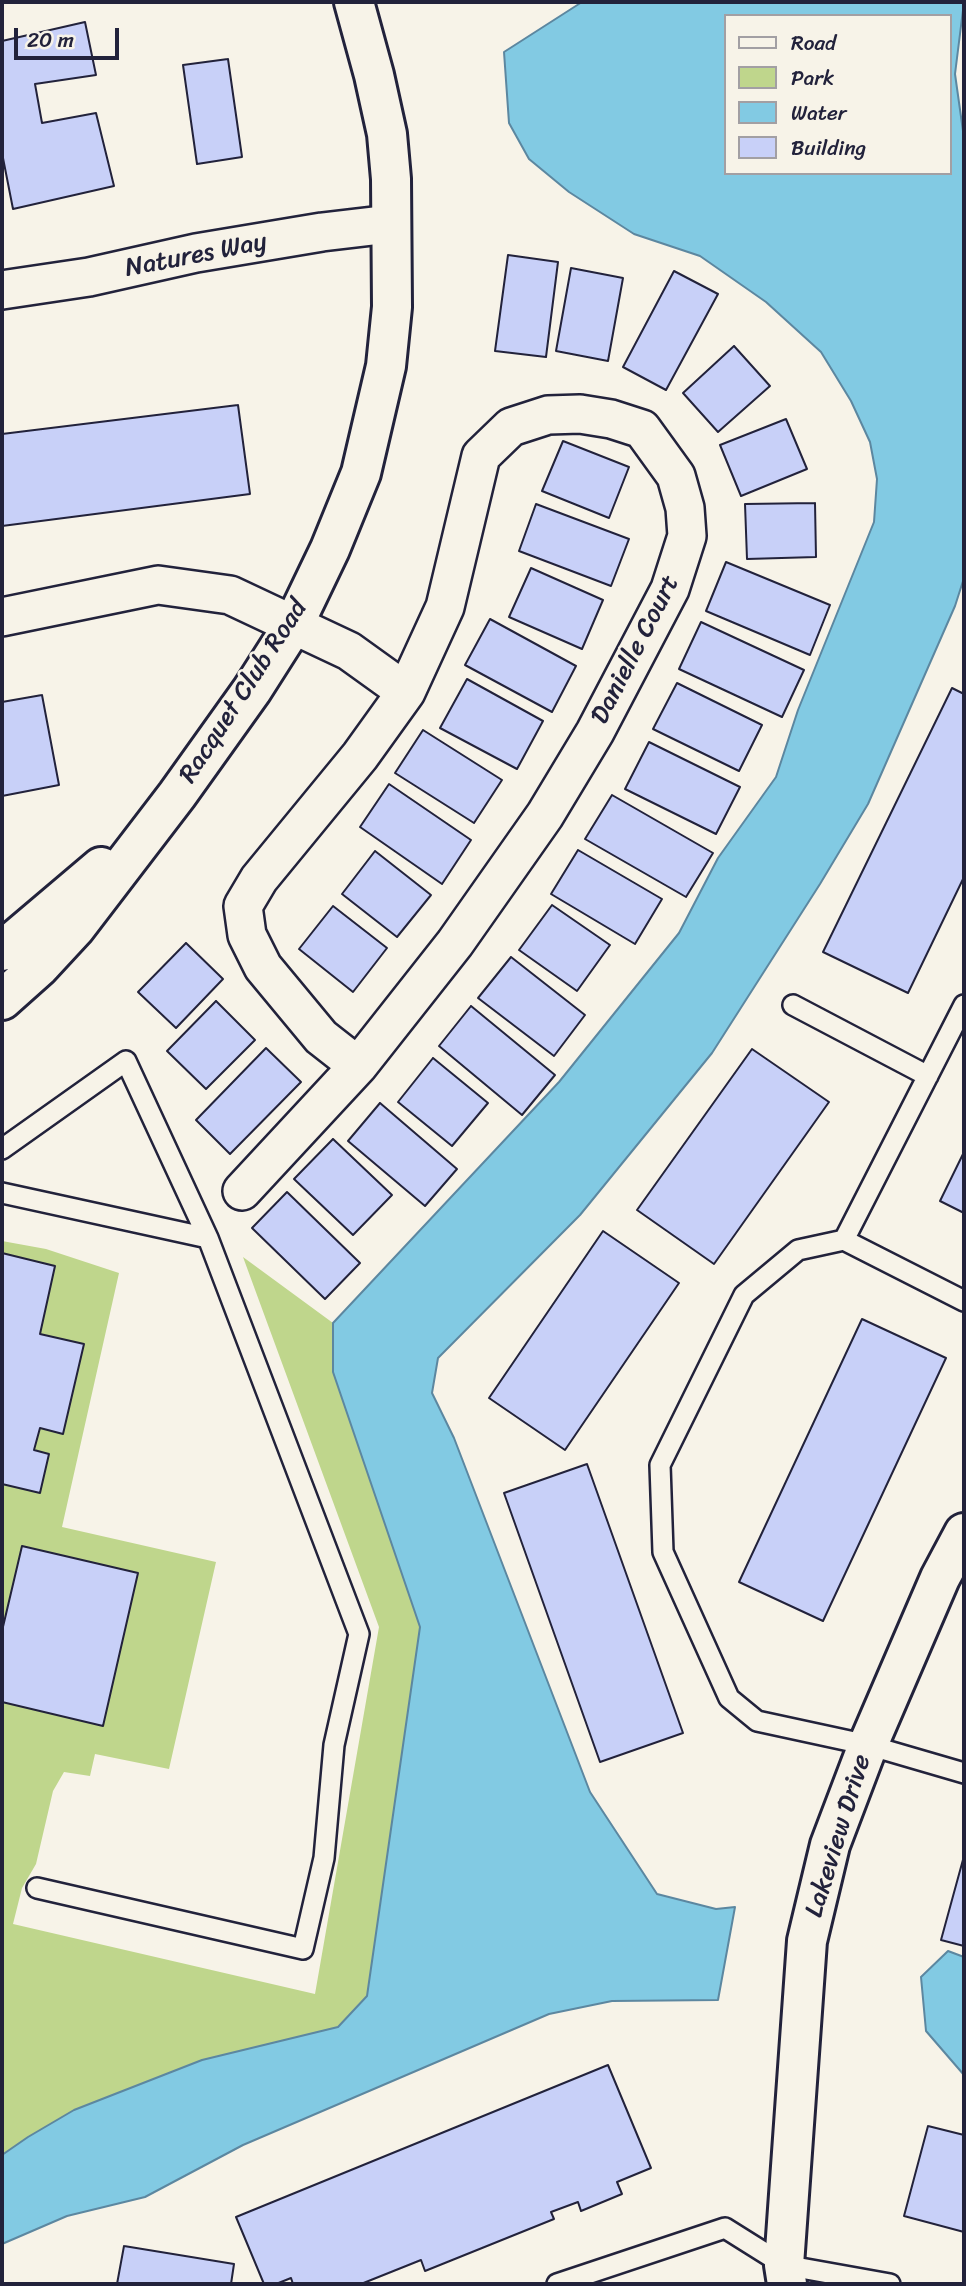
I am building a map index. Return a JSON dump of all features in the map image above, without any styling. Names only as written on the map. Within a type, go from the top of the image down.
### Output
[{"type":"street","name":"Racquet Club Road","points":[[327,2],[359,97],[390,224]]},
{"type":"street","name":"Racquet Club Road","points":[[2,1000],[39,967],[76,927],[177,795],[252,690],[294,624],[330,549],[361,472],[386,366],[392,307],[391,179],[387,134],[354,2]]},
{"type":"street","name":"Natures Way","points":[[2,290],[89,277],[208,251],[321,232],[390,224]]},
{"type":"street","name":"Danielle Court","points":[[242,1191],[358,1066],[455,943],[545,815],[595,732],[670,589],[687,536],[676,476],[642,429],[611,419],[580,414],[548,415],[511,427],[481,456],[445,607],[405,692],[360,756],[259,879],[243,906],[247,935],[262,967],[321,1037],[358,1066]]},
{"type":"street","points":[[2,617],[158,585],[230,595],[349,651],[405,692]]},
{"type":"street","name":"Racquet Club Road","points":[[2,951],[86,881],[177,795]]},
{"type":"street","name":"Lakeview Drive","points":[[786,2275],[807,1941],[830,1845],[867,1745],[940,1578],[964,1533]]},
{"type":"lane","points":[[793,1005],[928,1076]]},
{"type":"lane","points":[[844,1240],[964,1005]]},
{"type":"lane","points":[[2,1149],[126,1061],[208,1238],[359,1634],[334,1745],[324,1858],[303,1949],[37,1888]]},
{"type":"lane","points":[[2,1193],[208,1238]]},
{"type":"lane","points":[[964,1301],[844,1240],[798,1250],[744,1295],[660,1465],[663,1552],[729,1698],[757,1721],[867,1745],[964,1773]]},
{"type":"lane","points":[[557,2284],[725,2228],[786,2275],[890,2284]]},
{"type":"green space","points":[[2,1241],[46,1249],[119,1273],[62,1527],[216,1562],[169,1769],[95,1754],[90,1776],[64,1772],[53,1791],[36,1864],[22,1888],[13,1924],[315,1994],[379,1627],[243,1257],[333,1323],[333,1372],[420,1627],[367,1996],[338,2027],[202,2060],[74,2110],[2,2155]]},
{"type":"water","points":[[582,2],[964,2],[955,74],[964,138],[964,578],[955,606],[868,804],[712,1053],[580,1215],[438,1358],[432,1393],[454,1438],[590,1792],[657,1894],[716,1909],[735,1907],[718,2000],[612,2001],[549,2014],[243,2145],[145,2197],[67,2216],[2,2244],[2,2155],[28,2137],[74,2110],[202,2060],[338,2027],[367,1996],[420,1627],[333,1372],[333,1323],[559,1082],[679,933],[718,858],[776,777],[798,710],[874,522],[877,479],[870,442],[851,401],[821,352],[766,302],[700,256],[634,234],[569,192],[529,159],[509,123],[504,52]]},
{"type":"water","points":[[948,1951],[964,1957],[964,2075],[926,2031],[921,1977]]},
{"type":"building","points":[[85,22],[96,75],[35,84],[42,123],[96,113],[114,186],[13,209],[2,153],[2,41]]},
{"type":"building","points":[[228,59],[242,157],[197,164],[183,65]]},
{"type":"building","points":[[508,255],[558,262],[546,357],[495,351]]},
{"type":"building","points":[[571,268],[623,278],[608,361],[556,351]]},
{"type":"building","points":[[674,271],[718,294],[666,390],[623,367]]},
{"type":"building","points":[[734,346],[770,386],[718,432],[683,393]]},
{"type":"building","points":[[238,405],[250,494],[2,526],[2,434]]},
{"type":"building","points":[[786,419],[807,469],[741,496],[720,445]]},
{"type":"building","points":[[563,441],[629,467],[609,518],[542,491]]},
{"type":"building","points":[[815,503],[816,557],[747,559],[745,504]]},
{"type":"building","points":[[536,504],[629,539],[611,586],[519,551]]},
{"type":"building","points":[[726,562],[830,605],[810,655],[706,611]]},
{"type":"building","points":[[531,568],[603,600],[582,649],[509,617]]},
{"type":"building","points":[[490,619],[576,666],[552,712],[465,665]]},
{"type":"building","points":[[701,622],[804,670],[782,717],[679,669]]},
{"type":"building","points":[[467,679],[543,721],[517,769],[440,728]]},
{"type":"building","points":[[677,683],[762,725],[739,771],[653,729]]},
{"type":"building","points":[[952,688],[964,694],[964,877],[908,993],[823,952]]},
{"type":"building","points":[[42,695],[59,785],[2,796],[2,702]]},
{"type":"building","points":[[423,730],[502,780],[474,823],[395,773]]},
{"type":"building","points":[[649,742],[740,787],[716,834],[625,789]]},
{"type":"building","points":[[389,784],[471,840],[442,884],[360,827]]},
{"type":"building","points":[[612,795],[713,853],[686,897],[585,839]]},
{"type":"building","points":[[578,850],[662,899],[635,944],[551,894]]},
{"type":"building","points":[[375,851],[431,895],[397,937],[342,894]]},
{"type":"building","points":[[552,905],[610,945],[577,991],[519,950]]},
{"type":"building","points":[[333,906],[387,948],[353,992],[299,949]]},
{"type":"building","points":[[186,943],[223,979],[176,1028],[138,992]]},
{"type":"building","points":[[511,957],[585,1015],[554,1056],[478,998]]},
{"type":"building","points":[[216,1001],[255,1040],[206,1089],[167,1051]]},
{"type":"building","points":[[471,1006],[555,1075],[522,1115],[439,1046]]},
{"type":"building","points":[[266,1048],[301,1082],[230,1154],[196,1120]]},
{"type":"building","points":[[752,1049],[829,1102],[714,1264],[637,1210]]},
{"type":"building","points":[[433,1058],[488,1103],[452,1146],[398,1102]]},
{"type":"building","points":[[380,1103],[457,1169],[425,1206],[348,1141]]},
{"type":"building","points":[[333,1139],[392,1195],[353,1235],[294,1179]]},
{"type":"building","points":[[964,1152],[964,1213],[940,1201]]},
{"type":"building","points":[[287,1192],[360,1263],[325,1299],[252,1228]]},
{"type":"building","points":[[603,1231],[679,1283],[565,1450],[489,1398]]},
{"type":"building","points":[[2,1253],[55,1266],[40,1334],[84,1344],[63,1434],[40,1428],[34,1450],[49,1454],[40,1493],[2,1484]]},
{"type":"building","points":[[862,1319],[946,1358],[823,1621],[739,1582]]},
{"type":"building","points":[[587,1464],[683,1733],[600,1762],[504,1493]]},
{"type":"building","points":[[22,1546],[138,1573],[103,1726],[2,1702],[2,1631]]},
{"type":"building","points":[[964,1856],[964,1946],[941,1940]]},
{"type":"building","points":[[608,2065],[651,2168],[617,2182],[622,2194],[581,2211],[578,2202],[551,2212],[554,2219],[425,2271],[421,2260],[361,2284],[293,2284],[291,2278],[276,2284],[264,2284],[236,2217]]},
{"type":"building","points":[[928,2126],[964,2135],[964,2232],[904,2216]]},
{"type":"building","points":[[124,2246],[234,2264],[231,2284],[117,2284]]}]
